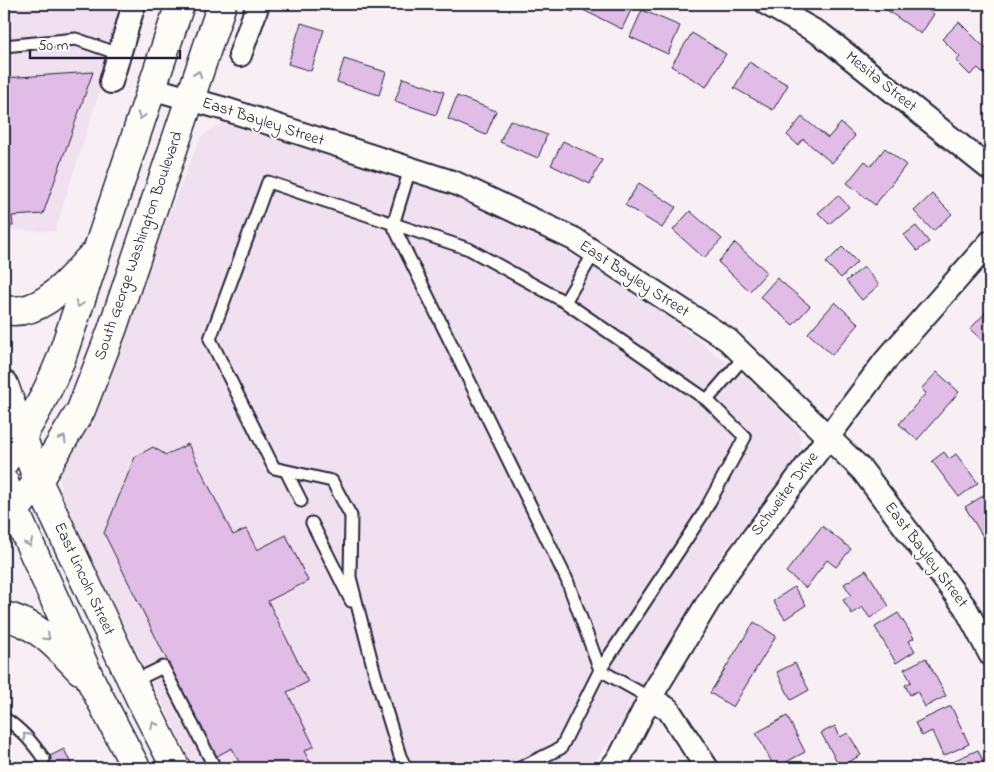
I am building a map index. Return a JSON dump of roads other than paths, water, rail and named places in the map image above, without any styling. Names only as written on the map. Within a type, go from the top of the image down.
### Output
[{"type":"street","points":[[111,82],[134,4]]},
{"type":"street","points":[[4,462],[23,436],[47,394],[61,359],[150,88],[180,4]]},
{"type":"street","name":"South George Washington Boulevard","points":[[9,518],[38,481],[81,410],[112,330],[222,4]]},
{"type":"street","points":[[240,55],[258,4]]},
{"type":"street","name":"Mesita Street","points":[[767,4],[822,34],[990,168]]},
{"type":"street","name":"East Bayley Street","points":[[150,88],[455,183],[574,239],[728,340],[862,470],[965,607],[990,654]]},
{"type":"street","name":"Schweiter Drive","points":[[611,768],[620,756],[650,698],[722,579],[885,361],[990,242]]},
{"type":"street","points":[[4,310],[31,309],[56,294],[97,251]]},
{"type":"street","name":"East Lincoln Street","points":[[4,385],[38,481],[132,682],[176,768]]},
{"type":"street","points":[[4,482],[9,518],[136,768]]},
{"type":"street","points":[[4,616],[16,618],[40,631],[92,683]]},
{"type":"street","points":[[650,698],[668,709],[707,768]]},
{"type":"lane","points":[[4,46],[76,39],[119,54]]},
{"type":"lane","points":[[410,169],[393,225],[567,580],[600,670],[650,698]]},
{"type":"lane","points":[[406,768],[397,747],[375,674],[350,577],[351,516],[332,481],[274,468],[210,339],[268,182],[469,249],[565,302],[707,400],[745,437],[703,514],[600,670],[561,748],[520,768]]},
{"type":"lane","points":[[565,302],[594,253]]},
{"type":"lane","points":[[707,400],[745,356]]},
{"type":"lane","points":[[286,471],[302,501]]},
{"type":"lane","points":[[312,523],[361,623]]},
{"type":"lane","points":[[132,682],[163,667],[215,768]]},
{"type":"lane","points":[[4,718],[25,734],[44,759]]}]
